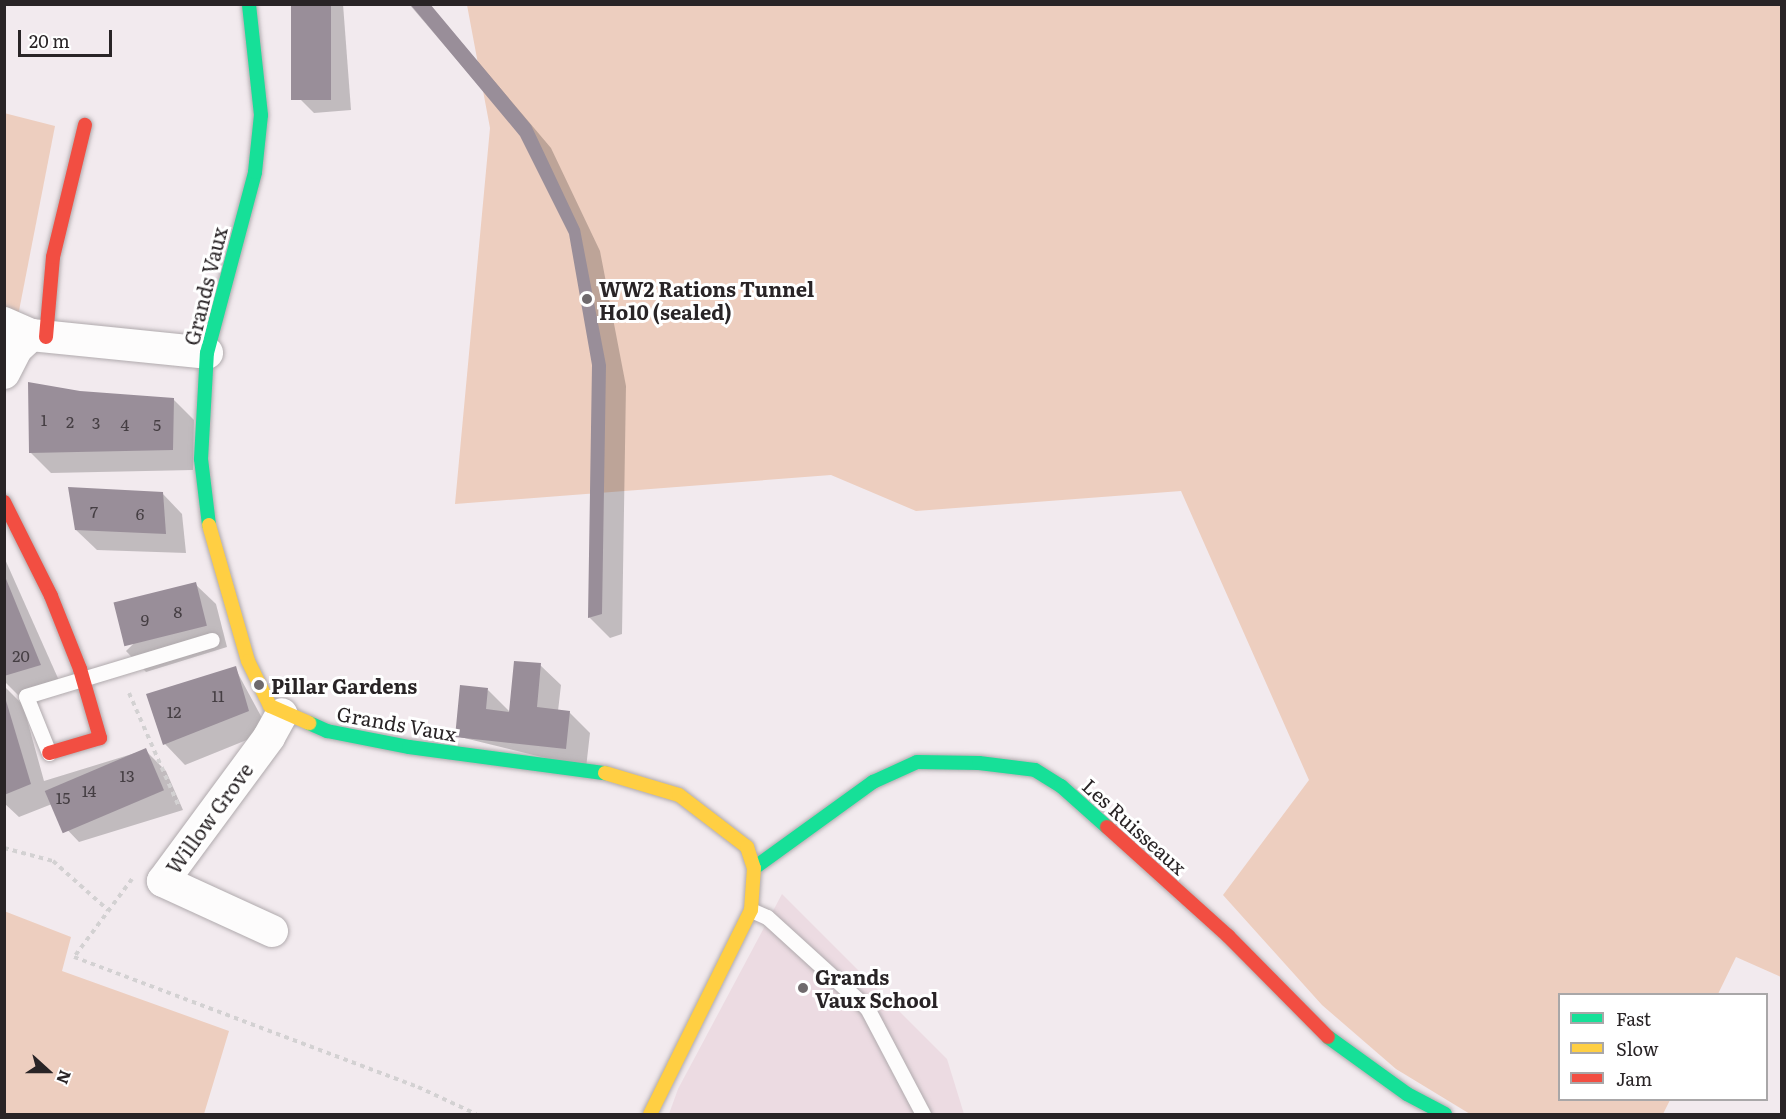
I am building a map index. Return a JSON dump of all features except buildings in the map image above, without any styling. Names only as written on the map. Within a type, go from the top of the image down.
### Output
[{"type":"street","name":"Grands Vaux","points":[[249,4],[261,115],[255,172],[207,353],[201,459],[211,541],[248,661],[270,706],[282,714],[327,731],[409,747],[605,773],[679,795],[747,847],[754,868]]},
{"type":"street","points":[[4,372],[27,332],[53,257],[85,125]]},
{"type":"street","points":[[27,332],[207,353]]},
{"type":"street","points":[[4,502],[51,596],[84,681],[100,738],[49,753]]},
{"type":"street","name":"Willow Grove","points":[[272,931],[163,880],[269,737],[282,714]]},
{"type":"street","name":"Les Ruisseaux","points":[[754,868],[873,782],[917,762],[979,763],[1035,770],[1061,786],[1228,936],[1332,1041],[1407,1094],[1445,1114]]},
{"type":"street","points":[[650,1114],[669,1070],[751,910],[754,868]]},
{"type":"lane","points":[[49,753],[26,696],[84,681],[212,640]]},
{"type":"lane","points":[[751,910],[767,917],[867,1008],[922,1114]]},
{"type":"path","points":[[129,693],[182,815]]},
{"type":"path","points":[[4,848],[53,861],[108,910]]},
{"type":"path","points":[[135,876],[74,957],[418,1087],[476,1114]]},
{"type":"shaded area","points":[[467,5],[1781,5],[1781,977],[1736,957],[1718,993],[1558,993],[1558,1101],[1670,1101],[1663,1114],[1470,1114],[1396,1069],[1322,1005],[1223,895],[1309,780],[1181,491],[916,511],[831,475],[455,504],[490,128]]},
{"type":"shaded area","points":[[4,113],[55,126],[18,316],[5,311]]},
{"type":"shaded area","name":"Grands Vaux School","points":[[782,894],[947,1059],[964,1114],[669,1114],[678,1089]]},
{"type":"shaded area","points":[[4,911],[71,937],[62,971],[229,1031],[204,1114],[5,1114]]},
{"type":"traffic: fast","points":[[209,525],[201,459],[207,353],[255,172],[261,115],[249,4]]},
{"type":"traffic: fast","points":[[309,723],[327,731],[409,747],[605,773]]},
{"type":"traffic: fast","points":[[754,868],[873,782],[917,762],[979,763],[1035,770],[1061,786],[1107,827]]},
{"type":"traffic: fast","points":[[1328,1037],[1407,1094],[1445,1114]]},
{"type":"traffic: slow","points":[[209,525],[248,661],[270,706],[309,723]]},
{"type":"traffic: slow","points":[[605,773],[679,795],[747,847],[754,868],[751,910],[650,1114]]},
{"type":"traffic: jam","points":[[46,337],[53,257],[85,125]]},
{"type":"traffic: jam","points":[[4,502],[51,596],[80,669],[100,738],[49,753]]},
{"type":"traffic: jam","points":[[1107,827],[1228,936],[1328,1037]]},
{"type":"place","name":"WW2 Rations Tunnel Ho10 (sealed)","points":[[587,299]]},
{"type":"place","name":"Pillar Gardens","points":[[259,685]]},
{"type":"place","name":"Grands Vaux School","points":[[803,988]]}]
